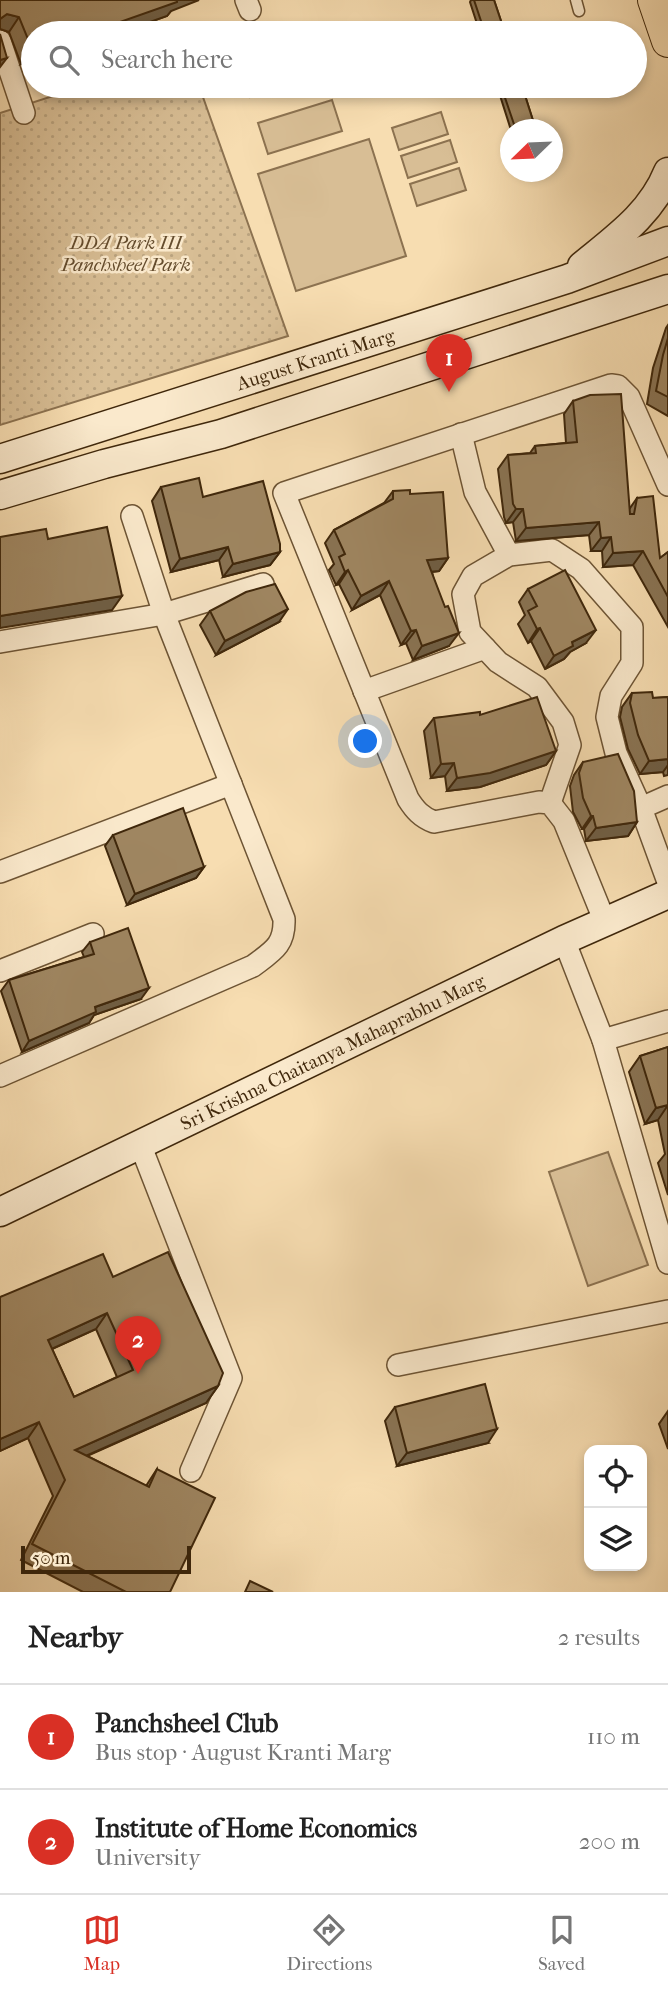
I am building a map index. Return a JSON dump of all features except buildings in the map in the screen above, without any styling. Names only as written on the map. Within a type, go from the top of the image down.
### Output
[{"type":"main road","points":[[654,0],[668,41]]},
{"type":"main road","points":[[567,279],[635,222],[658,194],[668,172]]},
{"type":"main road","name":"August Kranti Marg","points":[[0,459],[567,279],[668,241]]},
{"type":"main road","points":[[0,495],[104,464],[221,434],[654,300],[668,289]]},
{"type":"main road","name":"Sri Krishna Chaitanya Mahaprabhu Marg","points":[[0,1212],[564,940],[668,894]]},
{"type":"street","points":[[0,41],[24,113]]},
{"type":"street","points":[[605,922],[564,821],[550,803],[539,802],[434,822],[424,818],[408,799],[284,493],[611,385],[618,386],[629,397],[668,485]]},
{"type":"street","points":[[461,434],[475,492],[509,555]]},
{"type":"street","points":[[0,1076],[253,966],[281,942],[284,919],[164,614],[132,516]]},
{"type":"street","points":[[550,803],[570,745],[563,722],[537,687],[498,662],[470,632],[463,594],[473,576],[509,555],[552,550],[581,569],[632,627],[632,663],[611,696],[607,717],[616,753],[641,808],[668,882]]},
{"type":"street","points":[[0,642],[164,614],[263,584]]},
{"type":"street","points":[[364,691],[485,648]]},
{"type":"street","points":[[0,872],[231,784]]},
{"type":"street","points":[[641,808],[668,796]]},
{"type":"street","points":[[0,971],[93,934]]},
{"type":"street","points":[[564,940],[603,1040],[668,1263]]},
{"type":"street","points":[[603,1040],[668,1021]]},
{"type":"street","points":[[140,1144],[231,1378],[191,1471]]},
{"type":"street","points":[[398,1365],[668,1311]]},
{"type":"green space","name":"DDA Park III Panchsheel Park","points":[[47,98],[203,98],[288,336],[0,425],[0,113]]},
{"type":"green space","points":[[332,100],[342,131],[268,154],[258,123]]},
{"type":"green space","points":[[441,112],[448,134],[399,150],[392,128]]},
{"type":"green space","points":[[369,139],[406,256],[296,291],[258,174]]},
{"type":"green space","points":[[450,140],[457,162],[408,178],[401,156]]},
{"type":"green space","points":[[459,168],[466,190],[417,206],[410,184]]},
{"type":"green space","points":[[608,1152],[648,1265],[588,1286],[549,1172]]},
{"type":"place","name":"Panchsheel Club","points":[[449,392]]},
{"type":"place","name":"Institute of Home Economics","points":[[138,1374]]}]
